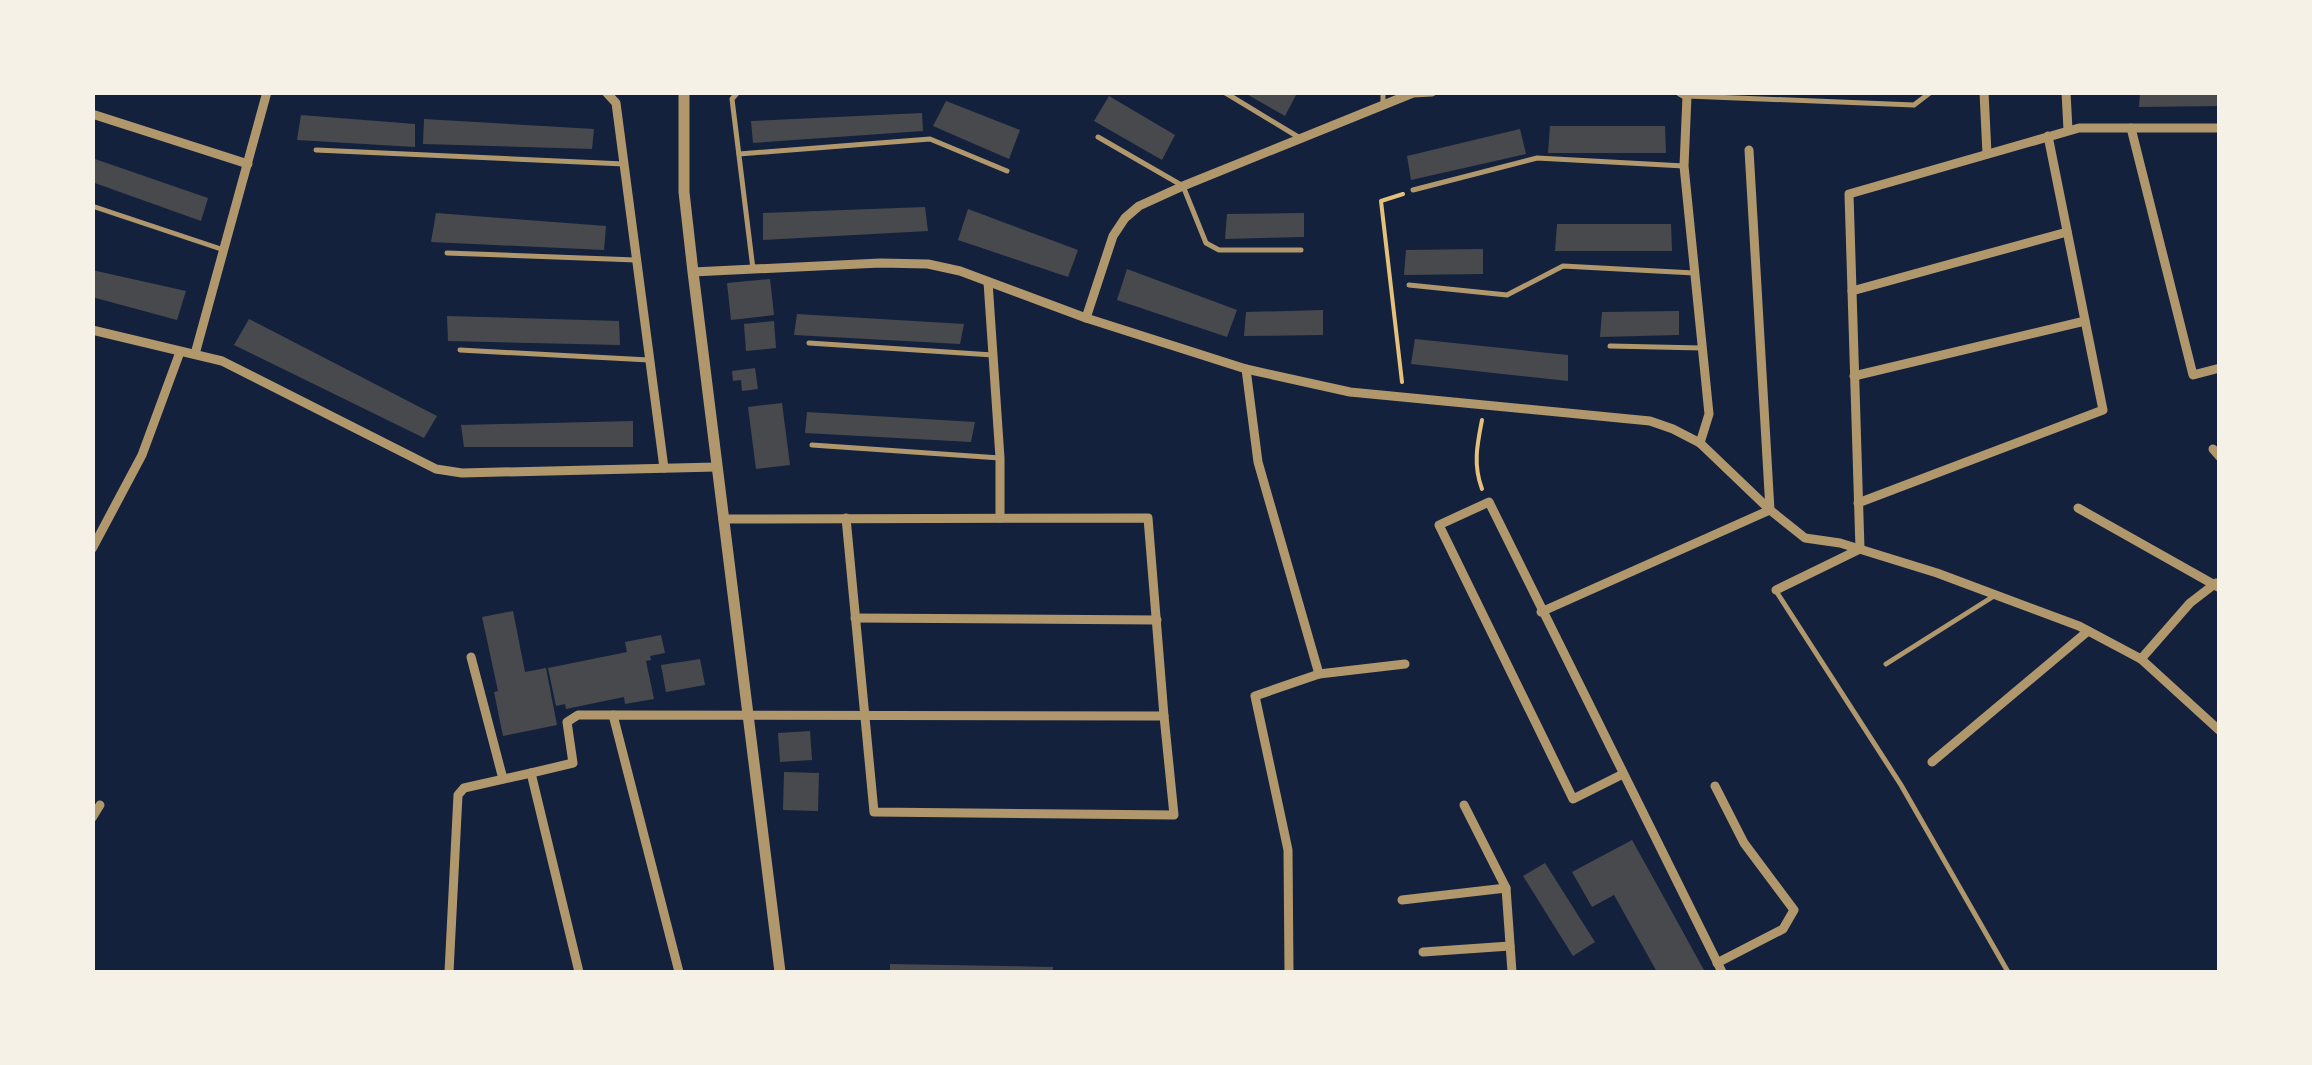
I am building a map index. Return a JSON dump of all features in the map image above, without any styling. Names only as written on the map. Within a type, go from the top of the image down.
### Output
[{"type":"street","points":[[196,354],[267,92]]},
{"type":"street","points":[[606,92],[616,103],[664,468]]},
{"type":"street","points":[[684,92],[684,192],[780,972]]},
{"type":"street","points":[[1086,318],[1113,236],[1139,206],[1412,93],[1432,92]]},
{"type":"street","points":[[1984,92],[1988,154]]},
{"type":"street","points":[[2066,92],[2068,130]]},
{"type":"street","points":[[1684,94],[1684,166],[1709,414],[1700,444]]},
{"type":"street","points":[[92,114],[248,164]]},
{"type":"street","points":[[2131,128],[2193,375],[2220,368]]},
{"type":"street","points":[[1860,549],[1849,194],[2068,130],[2219,130]]},
{"type":"street","points":[[1858,503],[2103,410],[2048,136]]},
{"type":"street","points":[[1749,150],[1770,510]]},
{"type":"street","points":[[1852,291],[2067,232]]},
{"type":"street","points":[[693,272],[928,264],[1246,369],[1350,392],[1650,421],[1674,428],[1700,444],[1805,538],[1860,549],[1996,594],[2088,631],[2141,659],[2220,731]]},
{"type":"street","points":[[988,282],[1000,458],[1000,518]]},
{"type":"street","points":[[1854,376],[2085,321]]},
{"type":"street","points":[[92,330],[222,361],[436,469],[462,474],[716,467]]},
{"type":"street","points":[[92,549],[142,455],[180,352]]},
{"type":"street","points":[[1246,369],[1258,462],[1319,674]]},
{"type":"street","points":[[1622,774],[1573,799],[1439,526],[1488,503],[1720,968],[1784,929],[1794,910],[1744,843],[1715,786]]},
{"type":"street","points":[[2078,508],[2218,585],[2190,603],[2141,659]]},
{"type":"street","points":[[1542,612],[1770,510]]},
{"type":"street","points":[[723,519],[846,518],[1148,518],[1174,815],[874,812],[846,518]]},
{"type":"street","points":[[1776,590],[1860,549]]},
{"type":"street","points":[[855,618],[1156,620]]},
{"type":"street","points":[[1932,762],[2088,631]]},
{"type":"street","points":[[470,657],[503,779]]},
{"type":"street","points":[[1289,972],[1288,850],[1255,696],[1319,674],[1405,664]]},
{"type":"street","points":[[613,715],[679,972]]},
{"type":"street","points":[[449,972],[458,796],[464,788],[573,762],[567,722],[578,716],[1164,716]]},
{"type":"street","points":[[531,773],[579,972]]},
{"type":"street","points":[[92,818],[100,805]]},
{"type":"street","points":[[1464,806],[1506,888],[1512,972]]},
{"type":"street","points":[[1402,900],[1506,888]]},
{"type":"street","points":[[1423,952],[1510,946]]},
{"type":"lane","points":[[738,92],[732,99],[753,269]]},
{"type":"lane","points":[[1224,92],[1300,138]]},
{"type":"lane","points":[[1382,92],[1383,105]]},
{"type":"lane","points":[[1684,94],[1914,105],[1931,92]]},
{"type":"lane","points":[[1098,137],[1182,186],[1206,244],[1219,250],[1301,250]]},
{"type":"lane","points":[[738,154],[930,139],[1006,171]]},
{"type":"lane","points":[[316,150],[624,164]]},
{"type":"lane","points":[[1412,190],[1537,158],[1684,166]]},
{"type":"lane","points":[[92,206],[224,250]]},
{"type":"lane","points":[[447,253],[636,260]]},
{"type":"lane","points":[[1409,285],[1508,295],[1562,266],[1694,273]]},
{"type":"lane","points":[[809,343],[993,354]]},
{"type":"lane","points":[[1610,346],[1702,348]]},
{"type":"lane","points":[[460,350],[649,360]]},
{"type":"lane","points":[[812,445],[1000,458]]},
{"type":"lane","points":[[1776,590],[1901,786],[2008,972]]},
{"type":"lane","points":[[1886,664],[1996,594]]},
{"type":"path","points":[[1403,396],[1381,201],[1412,190]]},
{"type":"path","points":[[1486,403],[1476,474],[1488,503]]},
{"type":"building","points":[[1243,92],[1292,92],[1296,95],[1285,116]]},
{"type":"building","points":[[2140,92],[2220,92],[2220,106],[2139,107]]},
{"type":"building","points":[[1109,96],[1175,135],[1162,160],[1094,121]]},
{"type":"building","points":[[946,101],[1020,130],[1009,159],[933,126]]},
{"type":"building","points":[[922,113],[923,131],[753,143],[751,121]]},
{"type":"building","points":[[301,115],[415,124],[415,147],[297,140]]},
{"type":"building","points":[[424,119],[594,129],[592,149],[423,144]]},
{"type":"building","points":[[1550,126],[1665,126],[1666,153],[1548,153]]},
{"type":"building","points":[[1520,129],[1526,154],[1411,180],[1407,156]]},
{"type":"building","points":[[92,158],[208,198],[201,221],[92,182]]},
{"type":"building","points":[[925,207],[928,231],[763,240],[763,213]]},
{"type":"building","points":[[968,209],[1078,250],[1068,277],[958,240]]},
{"type":"building","points":[[436,213],[606,226],[604,250],[431,242]]},
{"type":"building","points":[[1304,213],[1304,237],[1225,239],[1227,214]]},
{"type":"building","points":[[1557,224],[1671,224],[1672,251],[1555,251]]},
{"type":"building","points":[[1483,249],[1483,274],[1404,275],[1406,250]]},
{"type":"building","points":[[1127,269],[1237,310],[1227,337],[1117,300]]},
{"type":"building","points":[[92,270],[186,291],[177,320],[92,297]]},
{"type":"building","points":[[770,279],[774,315],[731,320],[727,283]]},
{"type":"building","points":[[1323,310],[1323,335],[1244,336],[1246,312]]},
{"type":"building","points":[[1679,311],[1679,335],[1600,337],[1602,312]]},
{"type":"building","points":[[797,314],[964,324],[960,344],[794,335]]},
{"type":"building","points":[[447,316],[619,321],[620,345],[448,341]]},
{"type":"building","points":[[249,319],[437,416],[424,438],[234,345]]},
{"type":"building","points":[[774,321],[776,348],[746,351],[744,324]]},
{"type":"building","points":[[1415,339],[1568,355],[1568,381],[1411,364]]},
{"type":"building","points":[[755,368],[758,389],[742,391],[741,380],[733,381],[732,371]]},
{"type":"building","points":[[782,403],[790,465],[756,469],[748,407]]},
{"type":"building","points":[[807,412],[975,422],[971,442],[805,433]]},
{"type":"building","points":[[633,421],[633,447],[464,447],[461,425]]},
{"type":"building","points":[[513,611],[525,672],[546,668],[557,725],[503,736],[482,617]]},
{"type":"building","points":[[661,635],[665,653],[650,656],[651,660],[646,661],[654,699],[625,704],[624,697],[566,709],[565,704],[556,706],[548,668],[627,652],[625,642]]},
{"type":"building","points":[[700,659],[705,685],[666,692],[661,665]]},
{"type":"building","points":[[810,731],[812,760],[780,762],[778,733]]},
{"type":"building","points":[[784,772],[819,773],[818,811],[783,810]]},
{"type":"building","points":[[1632,840],[1705,972],[1657,972],[1614,895],[1592,907],[1572,872]]},
{"type":"building","points":[[1545,863],[1595,942],[1573,956],[1523,876]]},
{"type":"building","points":[[890,964],[1053,967],[1053,972],[890,972]]}]
